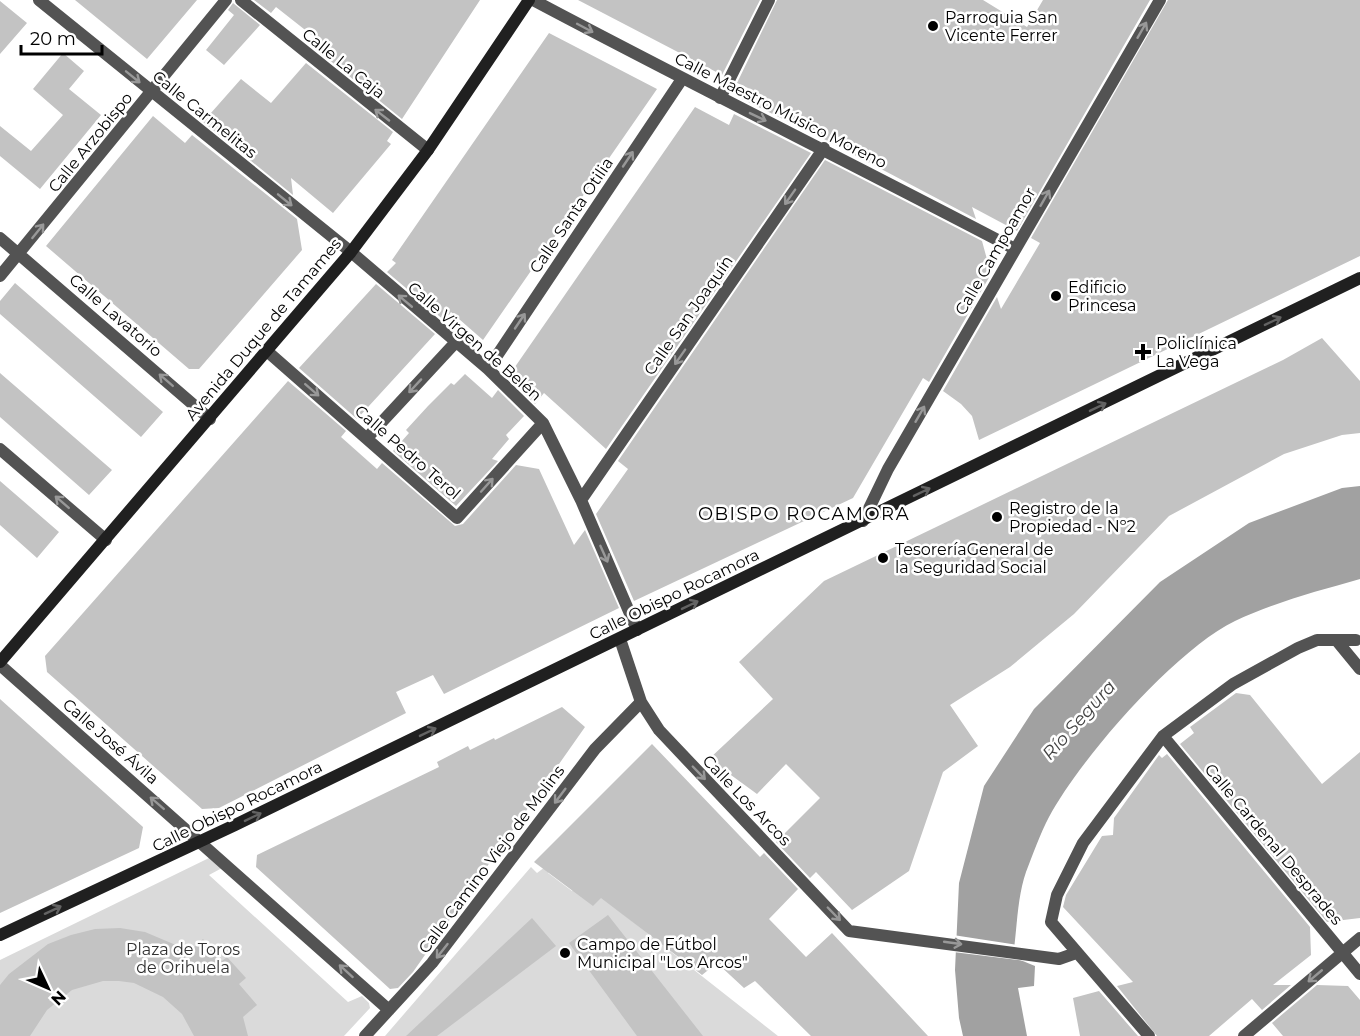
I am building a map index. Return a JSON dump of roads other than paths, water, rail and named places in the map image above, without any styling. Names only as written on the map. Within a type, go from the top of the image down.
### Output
[{"type":"street","name":"Calle Carmelitas","points":[[39,0],[351,252]]},
{"type":"street","name":"Calle Arzobispo","points":[[0,276],[226,0]]},
{"type":"street","name":"Calle La Caja","points":[[241,0],[428,150]]},
{"type":"street","name":"Avenida Duque de Tamames","points":[[0,664],[351,252],[428,150],[531,0]]},
{"type":"street","name":"Calle Maestro Músico Moreno","points":[[531,0],[682,79],[824,148],[1015,249]]},
{"type":"street","points":[[720,98],[769,0]]},
{"type":"street","name":"Calle Campoamor","points":[[863,521],[888,469],[1160,0]]},
{"type":"street","name":"Calle Santa Otilia","points":[[488,369],[682,79]]},
{"type":"street","name":"Calle San Joaquín","points":[[580,500],[824,148]]},
{"type":"street","name":"Calle Lavatorio","points":[[0,238],[210,419]]},
{"type":"street","name":"Calle Virgen de Belén","points":[[351,252],[454,343],[488,369],[543,423],[580,500],[637,630]]},
{"type":"street","name":"Calle Obispo Rocamora","points":[[0,935],[200,842],[1360,278]]},
{"type":"street","points":[[367,438],[454,343]]},
{"type":"street","name":"Calle Pedro Terol","points":[[268,352],[457,518],[543,423]]},
{"type":"street","points":[[0,449],[106,540]]},
{"type":"street","name":"Calle Los Arcos","points":[[620,639],[641,702],[659,730],[849,931],[895,935],[1059,959],[1076,953]]},
{"type":"street","points":[[1149,1036],[1051,922],[1057,895],[1083,843],[1162,736],[1233,684],[1298,648],[1317,640],[1356,640]]},
{"type":"street","points":[[1337,641],[1360,669]]},
{"type":"street","name":"Calle José Ávila","points":[[0,664],[389,1010]]},
{"type":"street","name":"Calle Camino Viejo de Molins","points":[[365,1036],[432,963],[595,749],[641,702]]},
{"type":"street","name":"Calle Cardenal Desprades","points":[[1162,736],[1360,974]]},
{"type":"street","points":[[1244,1036],[1360,938]]},
{"type":"water","name":"Río Segura","points":[[1360,486],[1360,579],[1266,608],[1235,621],[1211,635],[1158,680],[1131,708],[1063,793],[1037,844],[1021,892],[1013,957],[1035,966],[1034,986],[1018,988],[1027,1036],[963,1036],[959,1018],[955,970],[959,883],[984,786],[1034,709],[1160,582],[1249,523],[1342,488]]},
{"type":"place","name":"Parroquia San Vicente Ferrer","points":[[933,26]]},
{"type":"place","name":"Edificio Princesa","points":[[1056,296]]},
{"type":"place","name":"Policlínica La Vega","points":[[1143,352]]},
{"type":"place","name":"Registro de la Propiedad - Nº2","points":[[997,517]]},
{"type":"place","name":"TesoreríaGeneral de la Seguridad Social","points":[[883,558]]},
{"type":"place","name":"Campo de Fútbol Municipal \"Los Arcos\"","points":[[565,953]]},
{"type":"district","name":"OBISPO ROCAMORA","points":[[804,514]]},
{"type":"park label","name":"Plaza de Toros de Orihuela","points":[[183,958]]}]
